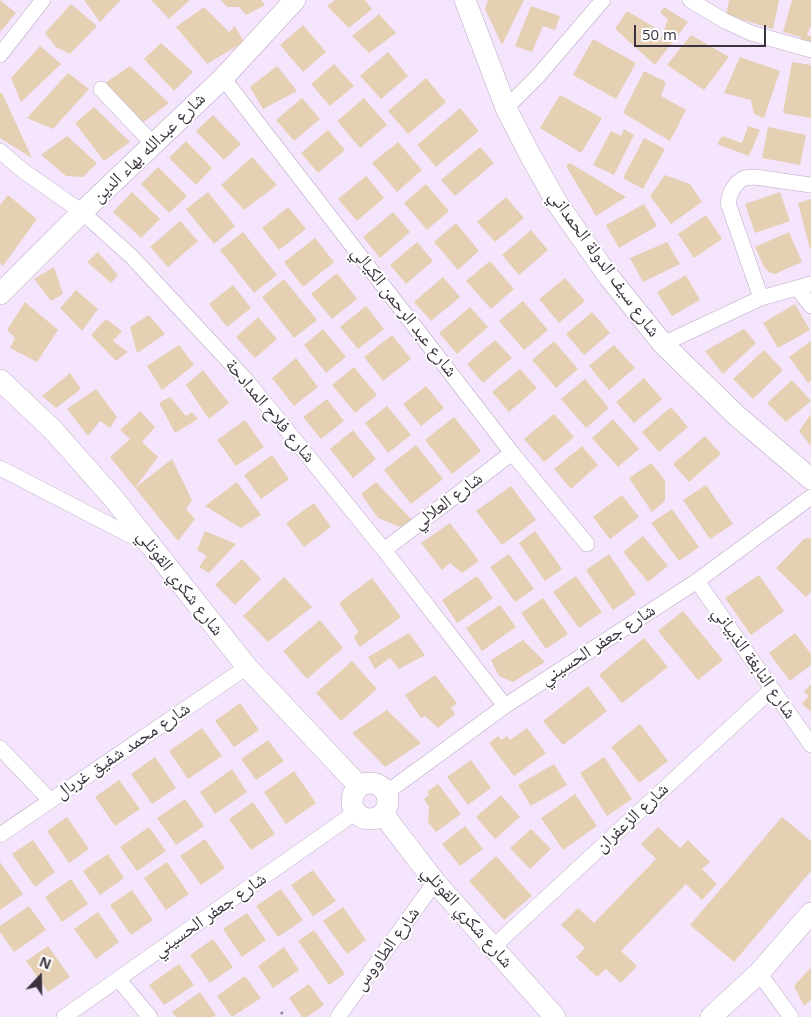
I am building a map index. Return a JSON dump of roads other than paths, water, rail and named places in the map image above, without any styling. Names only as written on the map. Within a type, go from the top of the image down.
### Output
[{"type":"street","points":[[0,55],[43,0]]},
{"type":"street","name":"شارع عبدالله بهاء الدين","points":[[0,294],[82,212],[223,78],[295,0]]},
{"type":"street","name":"شارع سيف الدولة الحمداني","points":[[465,0],[506,108],[557,203],[609,277],[663,344],[737,416],[811,479]]},
{"type":"street","points":[[506,108],[538,76],[603,0]]},
{"type":"street","points":[[690,0],[725,21],[751,33],[811,50]]},
{"type":"street","name":"شارع عبد الرحمن الكيالي","points":[[223,78],[512,452],[587,544]]},
{"type":"street","points":[[101,89],[153,144]]},
{"type":"street","name":"شارع فلاح المدادحة","points":[[0,150],[22,170],[82,212],[132,257],[248,381],[384,550],[505,706]]},
{"type":"street","points":[[761,298],[728,203],[731,192],[737,183],[744,178],[755,177],[811,185]]},
{"type":"street","points":[[663,344],[761,298],[804,286],[811,306]]},
{"type":"street","name":"شارع شكري القوتلي","points":[[0,380],[58,436],[114,499],[247,667],[359,786]]},
{"type":"street","name":"شارع العلالي","points":[[384,550],[512,452]]},
{"type":"street","points":[[0,468],[150,546]]},
{"type":"street","name":"شارع جعفر الحسيني","points":[[386,793],[505,706],[697,581],[811,497]]},
{"type":"street","name":"شارع النابغة الذبياني","points":[[697,581],[811,745]]},
{"type":"street","name":"شارع محمد شفيق غربال","points":[[0,835],[247,667]]},
{"type":"street","name":"شارع الزعفران","points":[[493,947],[772,689]]},
{"type":"street","points":[[0,748],[50,800]]},
{"type":"street","points":[[371,783],[378,784],[386,793],[388,801],[382,814],[368,819],[356,812],[352,798],[359,786],[371,783]]},
{"type":"street","name":"شارع جعفر الحسيني","points":[[64,1017],[356,812]]},
{"type":"street","name":"شارع شكري القوتلي","points":[[382,814],[435,882],[555,1017]]},
{"type":"street","name":"شارع الطاووس","points":[[338,1017],[435,882]]},
{"type":"street","points":[[711,1017],[759,973],[811,913]]},
{"type":"street","points":[[759,973],[791,1017]]},
{"type":"street","points":[[119,980],[150,1017]]}]
